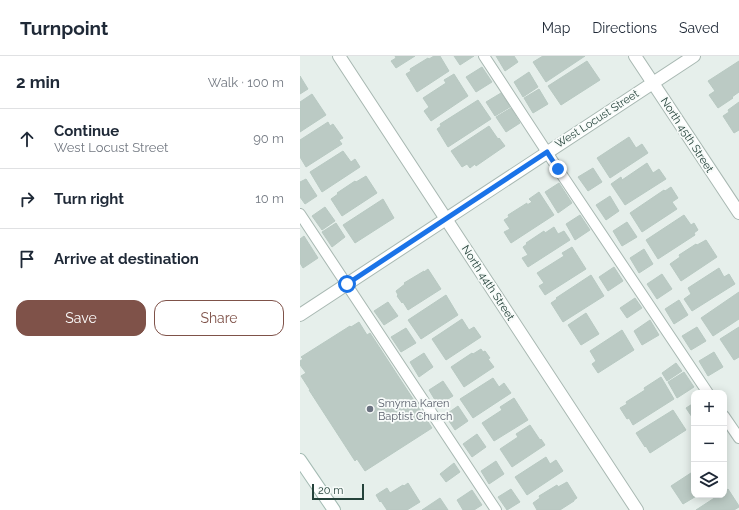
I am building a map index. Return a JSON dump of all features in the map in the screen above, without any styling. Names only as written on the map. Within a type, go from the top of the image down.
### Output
[{"type":"street","name":"North 44th Street","points":[[339,56],[637,510]]},
{"type":"street","name":"North 45th Street","points":[[635,56],[739,213]]},
{"type":"street","name":"West Locust Street","points":[[300,315],[694,56]]},
{"type":"street","points":[[300,460],[334,510]]},
{"type":"lane","points":[[484,56],[706,390]]},
{"type":"lane","points":[[300,214],[496,510]]},
{"type":"lane","points":[[727,420],[739,438]]},
{"type":"building","points":[[395,56],[415,56],[396,68],[391,61],[396,58]]},
{"type":"building","points":[[434,56],[440,56],[449,71],[417,92],[406,74],[411,71],[410,69]]},
{"type":"building","points":[[454,56],[474,56],[460,65]]},
{"type":"building","points":[[496,56],[514,56],[518,62],[505,71]]},
{"type":"building","points":[[543,56],[585,56],[546,82],[533,62]]},
{"type":"building","points":[[587,61],[600,80],[561,105],[548,86]]},
{"type":"building","points":[[739,61],[739,92],[718,108],[709,95],[715,91],[708,81]]},
{"type":"building","points":[[482,67],[492,82],[476,92],[466,77]]},
{"type":"building","points":[[529,72],[538,87],[523,97],[514,82]]},
{"type":"building","points":[[454,74],[468,96],[431,121],[424,111],[429,107],[423,98],[446,83],[444,80]]},
{"type":"building","points":[[300,76],[308,89],[300,94]]},
{"type":"building","points":[[539,89],[548,104],[533,113],[524,98]]},
{"type":"building","points":[[501,93],[510,107],[495,116],[486,102]]},
{"type":"building","points":[[312,94],[326,115],[300,132],[300,102]]},
{"type":"building","points":[[478,100],[491,119],[448,147],[437,129],[441,126],[440,124]]},
{"type":"building","points":[[739,102],[739,130],[734,133],[723,116],[729,112],[728,110]]},
{"type":"building","points":[[511,108],[520,123],[506,132],[496,117]]},
{"type":"building","points":[[328,122],[330,126],[333,124],[343,138],[339,140],[342,144],[306,167],[300,157],[300,140]]},
{"type":"building","points":[[489,126],[505,146],[476,166],[475,164],[470,168],[467,164],[462,167],[451,151]]},
{"type":"building","points":[[629,137],[636,148],[642,144],[648,153],[610,178],[597,158]]},
{"type":"building","points":[[343,151],[351,162],[355,159],[360,167],[322,192],[310,172]]},
{"type":"building","points":[[647,163],[653,173],[659,169],[666,179],[625,205],[611,184],[621,177],[622,180]]},
{"type":"building","points":[[593,168],[602,182],[588,191],[578,177]]},
{"type":"building","points":[[366,176],[377,193],[342,216],[331,199],[355,181],[356,182]]},
{"type":"building","points":[[306,179],[317,196],[305,204],[300,197],[300,182]]},
{"type":"building","points":[[559,183],[572,203],[558,213],[545,192]]},
{"type":"building","points":[[671,187],[678,198],[672,202],[677,209],[642,232],[630,213],[664,190],[665,191]]},
{"type":"building","points":[[539,192],[554,215],[511,243],[504,232],[510,229],[504,220],[509,217],[508,215],[527,203],[527,205],[532,202],[529,199]]},
{"type":"building","points":[[610,196],[619,211],[606,220],[596,205]]},
{"type":"building","points":[[383,199],[394,218],[355,243],[343,225]]},
{"type":"building","points":[[325,207],[335,221],[322,230],[312,216]]},
{"type":"building","points":[[580,215],[590,230],[575,240],[566,224]]},
{"type":"building","points":[[684,215],[691,225],[694,223],[698,230],[694,233],[695,235],[658,259],[646,240]]},
{"type":"building","points":[[627,222],[637,237],[622,246],[613,231]]},
{"type":"building","points":[[336,223],[345,237],[332,247],[322,232]]},
{"type":"building","points":[[554,227],[558,234],[564,231],[570,240],[528,267],[522,258],[528,255],[523,247],[527,244],[526,243],[544,231],[545,233]]},
{"type":"building","points":[[304,236],[318,258],[303,268],[300,263],[300,239]]},
{"type":"building","points":[[706,240],[717,257],[681,281],[670,264],[680,257],[679,255],[696,244],[697,245]]},
{"type":"building","points":[[572,247],[586,269],[545,295],[539,286],[544,283],[537,273],[564,256],[562,253]]},
{"type":"building","points":[[644,249],[653,264],[639,273],[630,258]]},
{"type":"building","points":[[614,267],[623,281],[608,291],[599,277]]},
{"type":"building","points":[[719,268],[724,277],[729,274],[735,284],[692,311],[684,299],[691,294],[688,288]]},
{"type":"building","points":[[428,269],[441,289],[408,310],[397,296],[396,291],[405,284],[404,283]]},
{"type":"building","points":[[662,274],[672,289],[657,299],[647,284]]},
{"type":"building","points":[[591,275],[604,296],[563,322],[551,303],[557,299],[556,298]]},
{"type":"building","points":[[739,292],[739,319],[713,336],[701,318]]},
{"type":"building","points":[[446,295],[458,315],[421,339],[408,320]]},
{"type":"building","points":[[635,298],[642,308],[627,318],[620,308]]},
{"type":"building","points":[[679,300],[688,315],[674,324],[665,309]]},
{"type":"building","points":[[388,302],[398,316],[384,325],[374,311]]},
{"type":"building","points":[[586,313],[599,334],[581,345],[568,325]]},
{"type":"building","points":[[462,319],[469,330],[474,327],[481,337],[446,360],[432,339]]},
{"type":"building","points":[[650,320],[659,335],[642,345],[634,331]]},
{"type":"building","name":"Smyrna Karen Baptist Church","points":[[359,322],[367,335],[370,333],[432,428],[365,471],[357,459],[355,461],[309,390],[301,376],[306,373],[300,365],[300,361],[303,359],[301,357],[350,326],[351,327]]},
{"type":"building","points":[[697,327],[706,341],[691,350],[682,336]]},
{"type":"building","points":[[739,327],[739,357],[734,360],[720,339]]},
{"type":"building","points":[[406,328],[416,343],[401,352],[391,337]]},
{"type":"building","points":[[622,330],[634,350],[598,373],[592,364],[596,361],[590,351]]},
{"type":"building","points":[[481,349],[483,352],[485,351],[490,358],[488,359],[494,367],[464,387],[451,367],[472,353],[473,354]]},
{"type":"building","points":[[714,352],[723,367],[708,376],[699,361]]},
{"type":"building","points":[[424,353],[433,367],[419,377],[410,362]]},
{"type":"building","points":[[676,363],[682,371],[667,381],[662,373]]},
{"type":"building","points":[[684,372],[694,387],[677,398],[668,382]]},
{"type":"building","points":[[661,377],[674,399],[633,425],[620,408],[627,404],[626,402],[645,390],[644,388]]},
{"type":"building","points":[[493,378],[499,387],[504,383],[511,393],[473,418],[460,399]]},
{"type":"building","points":[[443,381],[453,396],[438,405],[429,390]]},
{"type":"building","points":[[514,398],[528,420],[494,441],[482,423],[502,410],[500,407]]},
{"type":"building","points":[[691,405],[691,416],[686,408]]},
{"type":"building","points":[[458,406],[468,421],[455,430],[445,415]]},
{"type":"building","points":[[673,410],[686,430],[650,453],[636,433]]},
{"type":"building","points":[[530,425],[545,445],[512,467],[500,449],[518,437],[516,434]]},
{"type":"building","points":[[477,434],[486,447],[472,457],[463,444]]},
{"type":"building","points":[[546,457],[550,464],[556,460],[563,471],[527,495],[515,477]]},
{"type":"building","points":[[496,461],[504,474],[489,484],[481,471]]},
{"type":"building","points":[[454,463],[460,472],[446,482],[440,474]]},
{"type":"building","points":[[691,473],[691,498],[693,498],[683,504],[671,486]]},
{"type":"building","points":[[567,482],[577,498],[574,501],[560,510],[537,510],[533,503],[540,498],[539,496],[557,485],[558,487]]},
{"type":"building","points":[[408,483],[420,502],[407,510],[387,510],[376,495],[387,488],[390,493]]},
{"type":"building","points":[[511,489],[520,502],[507,510],[498,497]]},
{"type":"building","points":[[728,489],[739,507],[734,510],[696,510],[714,498],[727,498]]},
{"type":"building","points":[[472,490],[482,505],[474,510],[463,510],[457,500]]},
{"type":"building","points":[[440,498],[448,510],[422,510]]},
{"type":"place","name":"Smyrna Karen Baptist Church","points":[[370,409]]},
{"type":"route","points":[[347,284],[547,152],[558,169]]}]
